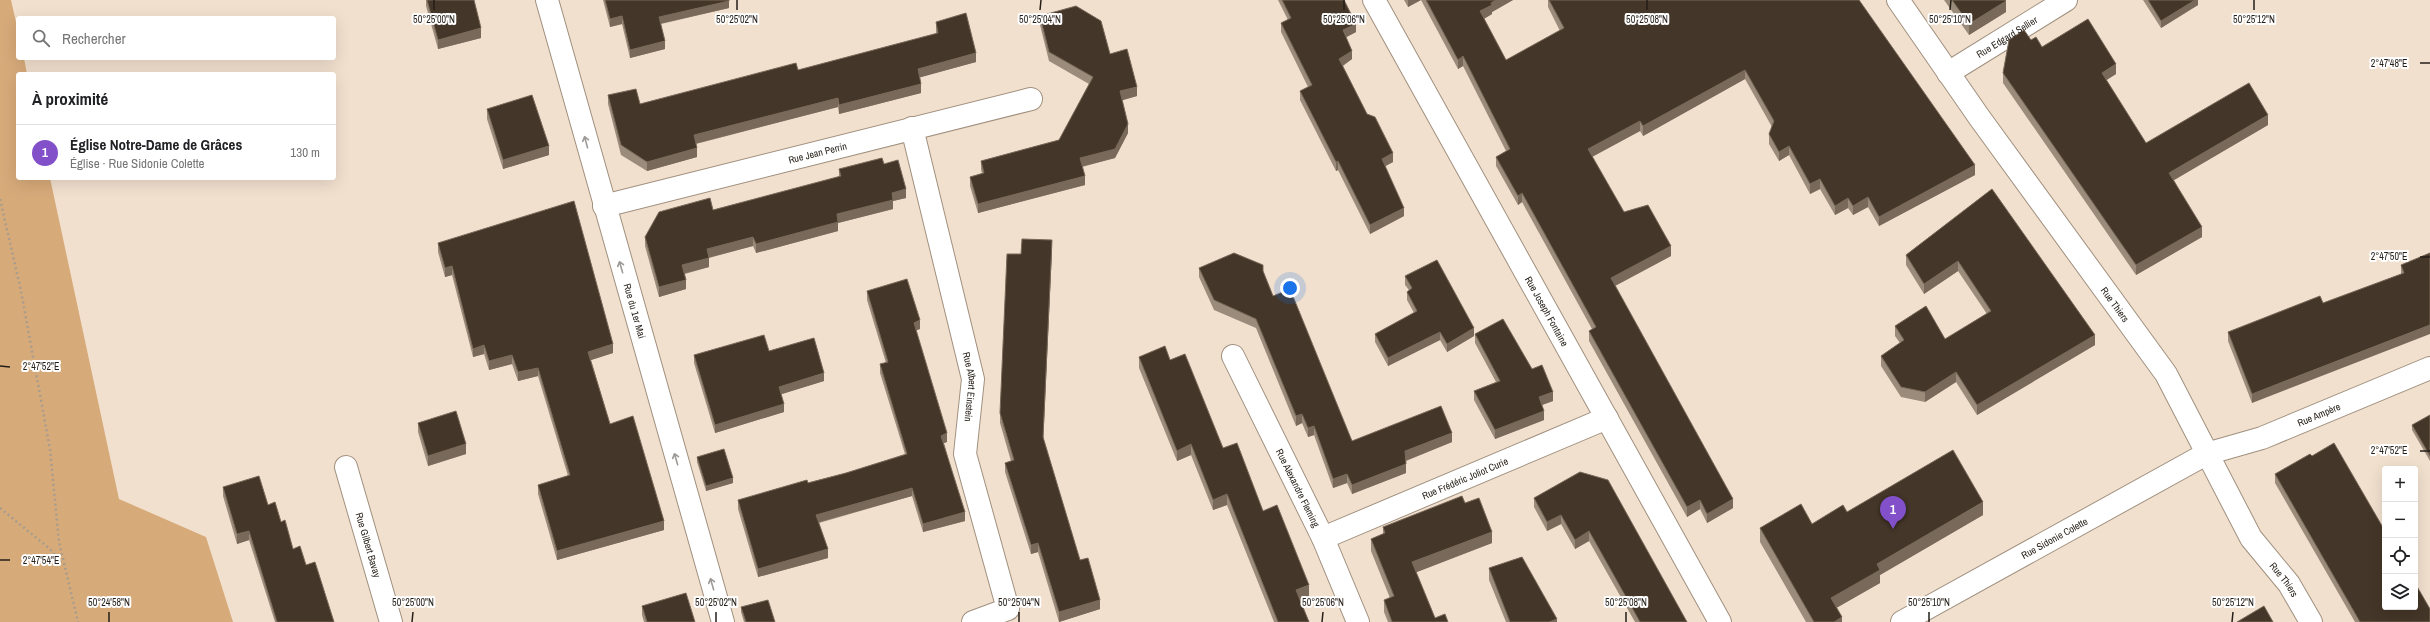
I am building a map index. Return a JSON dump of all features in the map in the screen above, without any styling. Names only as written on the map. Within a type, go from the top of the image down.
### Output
[{"type":"street","name":"Rue du 1er Mai","points":[[547,0],[604,206],[723,622]]},
{"type":"street","name":"Rue Joseph Fontaine","points":[[1374,0],[1720,622]]},
{"type":"street","name":"Rue Thiers","points":[[1898,0],[1948,73],[2166,374],[2250,538],[2289,584],[2311,622]]},
{"type":"street","name":"Rue Edgard Sellier","points":[[1948,73],[2066,0]]},
{"type":"street","name":"Rue Jean Perrin","points":[[604,206],[1031,99]]},
{"type":"street","name":"Rue Albert Einstein","points":[[912,128],[973,379],[966,454],[1008,609],[973,622]]},
{"type":"street","name":"Rue Alexandre Fleming","points":[[1233,356],[1324,538],[1358,622]]},
{"type":"street","name":"Rue Ampère","points":[[2206,454],[2262,438],[2430,368]]},
{"type":"street","name":"Rue Frédéric Joliot Curie","points":[[1324,538],[1607,418]]},
{"type":"street","name":"Rue Sidonie Colette","points":[[1916,619],[2206,454]]},
{"type":"street","name":"Rue Gilbert Bavay","points":[[346,467],[391,622]]},
{"type":"path","points":[[0,199],[21,291],[48,442],[59,542],[78,622]]},
{"type":"path","points":[[0,508],[50,550],[64,567]]},
{"type":"shaded area","points":[[0,0],[11,0],[16,22],[16,60],[24,60],[27,72],[16,72],[16,180],[50,180],[119,499],[206,537],[233,622],[0,622]]},
{"type":"building","points":[[427,0],[474,0],[481,28],[438,40]]},
{"type":"building","points":[[605,0],[729,1],[659,17],[665,41],[630,50],[622,16],[610,19]]},
{"type":"building","points":[[1282,0],[1344,0],[1356,24],[1343,30],[1352,51],[1339,59],[1367,114],[1375,117],[1393,153],[1382,159],[1404,208],[1370,225],[1338,161],[1336,162],[1300,91],[1312,85],[1281,23],[1291,18]]},
{"type":"building","points":[[1426,0],[1496,0],[1491,3],[1492,5],[1480,11],[1506,60],[1564,28],[1549,0],[1859,0],[1975,165],[1879,217],[1868,197],[1853,206],[1848,198],[1835,206],[1820,179],[1810,184],[1789,146],[1779,152],[1769,134],[1774,121],[1745,70],[1643,126],[1640,121],[1588,149],[1624,212],[1648,205],[1671,246],[1611,278],[1733,499],[1707,514],[1700,500],[1687,507],[1589,331],[1596,327],[1522,193],[1518,196],[1496,157],[1510,149],[1463,56],[1458,60]]},
{"type":"building","points":[[1952,0],[2005,0],[2006,1],[1969,24]]},
{"type":"building","points":[[2148,0],[2195,0],[2161,21]]},
{"type":"building","points":[[1076,6],[1101,21],[1110,54],[1127,49],[1137,87],[1120,91],[1128,124],[1115,149],[1080,158],[1085,176],[978,204],[970,177],[984,173],[981,161],[1059,140],[1093,77],[1049,52],[1040,16]]},
{"type":"building","points":[[966,13],[976,53],[918,69],[921,84],[839,105],[838,98],[694,135],[697,148],[647,162],[621,145],[608,95],[636,89],[640,104],[796,63],[798,70],[938,33],[936,22]]},
{"type":"building","points":[[2088,19],[2116,64],[2102,73],[2146,143],[2249,83],[2268,115],[2169,173],[2202,227],[2136,265],[2003,73],[2009,40],[2024,30],[2031,40],[2036,37],[2042,47]]},
{"type":"building","points":[[532,95],[549,146],[503,160],[487,109]]},
{"type":"building","points":[[882,158],[884,164],[898,160],[906,189],[892,193],[893,200],[837,214],[838,222],[756,244],[753,237],[707,249],[709,258],[682,265],[686,280],[659,287],[645,237],[659,212],[710,198],[713,210],[841,176],[839,169]]},
{"type":"building","points":[[1992,189],[2095,335],[1977,405],[1956,372],[1925,392],[1901,387],[1881,356],[1904,340],[1895,326],[1926,306],[1945,339],[1991,311],[1958,261],[1924,284],[1906,255]]},
{"type":"building","points":[[574,201],[613,344],[588,352],[610,424],[633,416],[664,521],[557,551],[538,485],[570,475],[538,368],[518,372],[512,355],[489,361],[484,345],[473,349],[452,266],[445,268],[438,243]]},
{"type":"building","points":[[1022,239],[1052,240],[1043,437],[1080,560],[1088,558],[1100,600],[1059,612],[1038,543],[1031,545],[1005,463],[1014,460],[1000,413],[1007,254],[1021,254]]},
{"type":"building","points":[[1234,253],[1263,265],[1263,271],[1273,296],[1290,289],[1352,441],[1441,406],[1452,433],[1405,451],[1406,464],[1352,485],[1347,474],[1333,479],[1314,426],[1308,428],[1302,414],[1296,416],[1256,319],[1214,300],[1199,268]]},
{"type":"building","points":[[2430,253],[2430,325],[2252,394],[2228,332],[2320,296],[2323,303],[2404,273],[2401,265]]},
{"type":"building","points":[[1437,260],[1474,328],[1447,344],[1440,332],[1388,358],[1375,334],[1417,311],[1407,292],[1412,288],[1405,276]]},
{"type":"building","points":[[907,279],[920,320],[914,323],[947,433],[941,436],[965,512],[923,524],[912,488],[816,515],[828,549],[758,569],[738,500],[807,480],[808,483],[846,473],[907,454],[880,364],[888,362],[867,291]]},
{"type":"building","points":[[1503,319],[1532,369],[1542,365],[1553,392],[1539,397],[1544,411],[1495,430],[1474,391],[1500,381],[1475,334]]},
{"type":"building","points":[[764,335],[769,351],[814,338],[824,373],[779,387],[784,404],[715,425],[694,355]]},
{"type":"building","points":[[1165,346],[1170,360],[1185,354],[1223,448],[1237,443],[1263,511],[1277,505],[1309,585],[1296,590],[1309,622],[1278,622],[1227,494],[1213,500],[1191,444],[1177,451],[1139,357]]},
{"type":"building","points":[[456,411],[466,444],[428,456],[418,423]]},
{"type":"building","points":[[2430,415],[2430,456],[2412,425]]},
{"type":"building","points":[[2334,443],[2382,526],[2382,610],[2418,610],[2418,588],[2430,609],[2430,622],[2360,622],[2275,474],[2310,454],[2312,456]]},
{"type":"building","points":[[724,449],[733,478],[706,486],[697,457]]},
{"type":"building","points":[[1953,450],[1983,502],[1877,564],[1880,570],[1831,598],[1842,617],[1834,622],[1814,622],[1760,528],[1801,504],[1812,524],[1843,505],[1847,512]]},
{"type":"building","points":[[1580,472],[1608,480],[1687,622],[1640,622],[1589,531],[1575,540],[1561,515],[1547,522],[1534,498]]},
{"type":"building","points":[[259,476],[268,505],[275,502],[281,522],[285,520],[293,549],[300,546],[306,565],[315,562],[334,622],[277,622],[249,531],[237,534],[223,487]]},
{"type":"building","points":[[1462,496],[1465,503],[1479,498],[1492,532],[1412,562],[1435,618],[1445,614],[1448,622],[1392,622],[1384,600],[1394,596],[1371,539],[1385,533],[1383,527]]},
{"type":"building","points":[[1522,557],[1557,619],[1549,622],[1510,622],[1489,568]]},
{"type":"building","points":[[686,593],[695,622],[647,622],[642,606]]},
{"type":"building","points":[[768,600],[775,622],[746,622],[741,607]]},
{"type":"building","points":[[2264,606],[2273,622],[2237,622]]},
{"type":"place","name":"Église Notre-Dame de Grâces","points":[[1893,529]]}]
